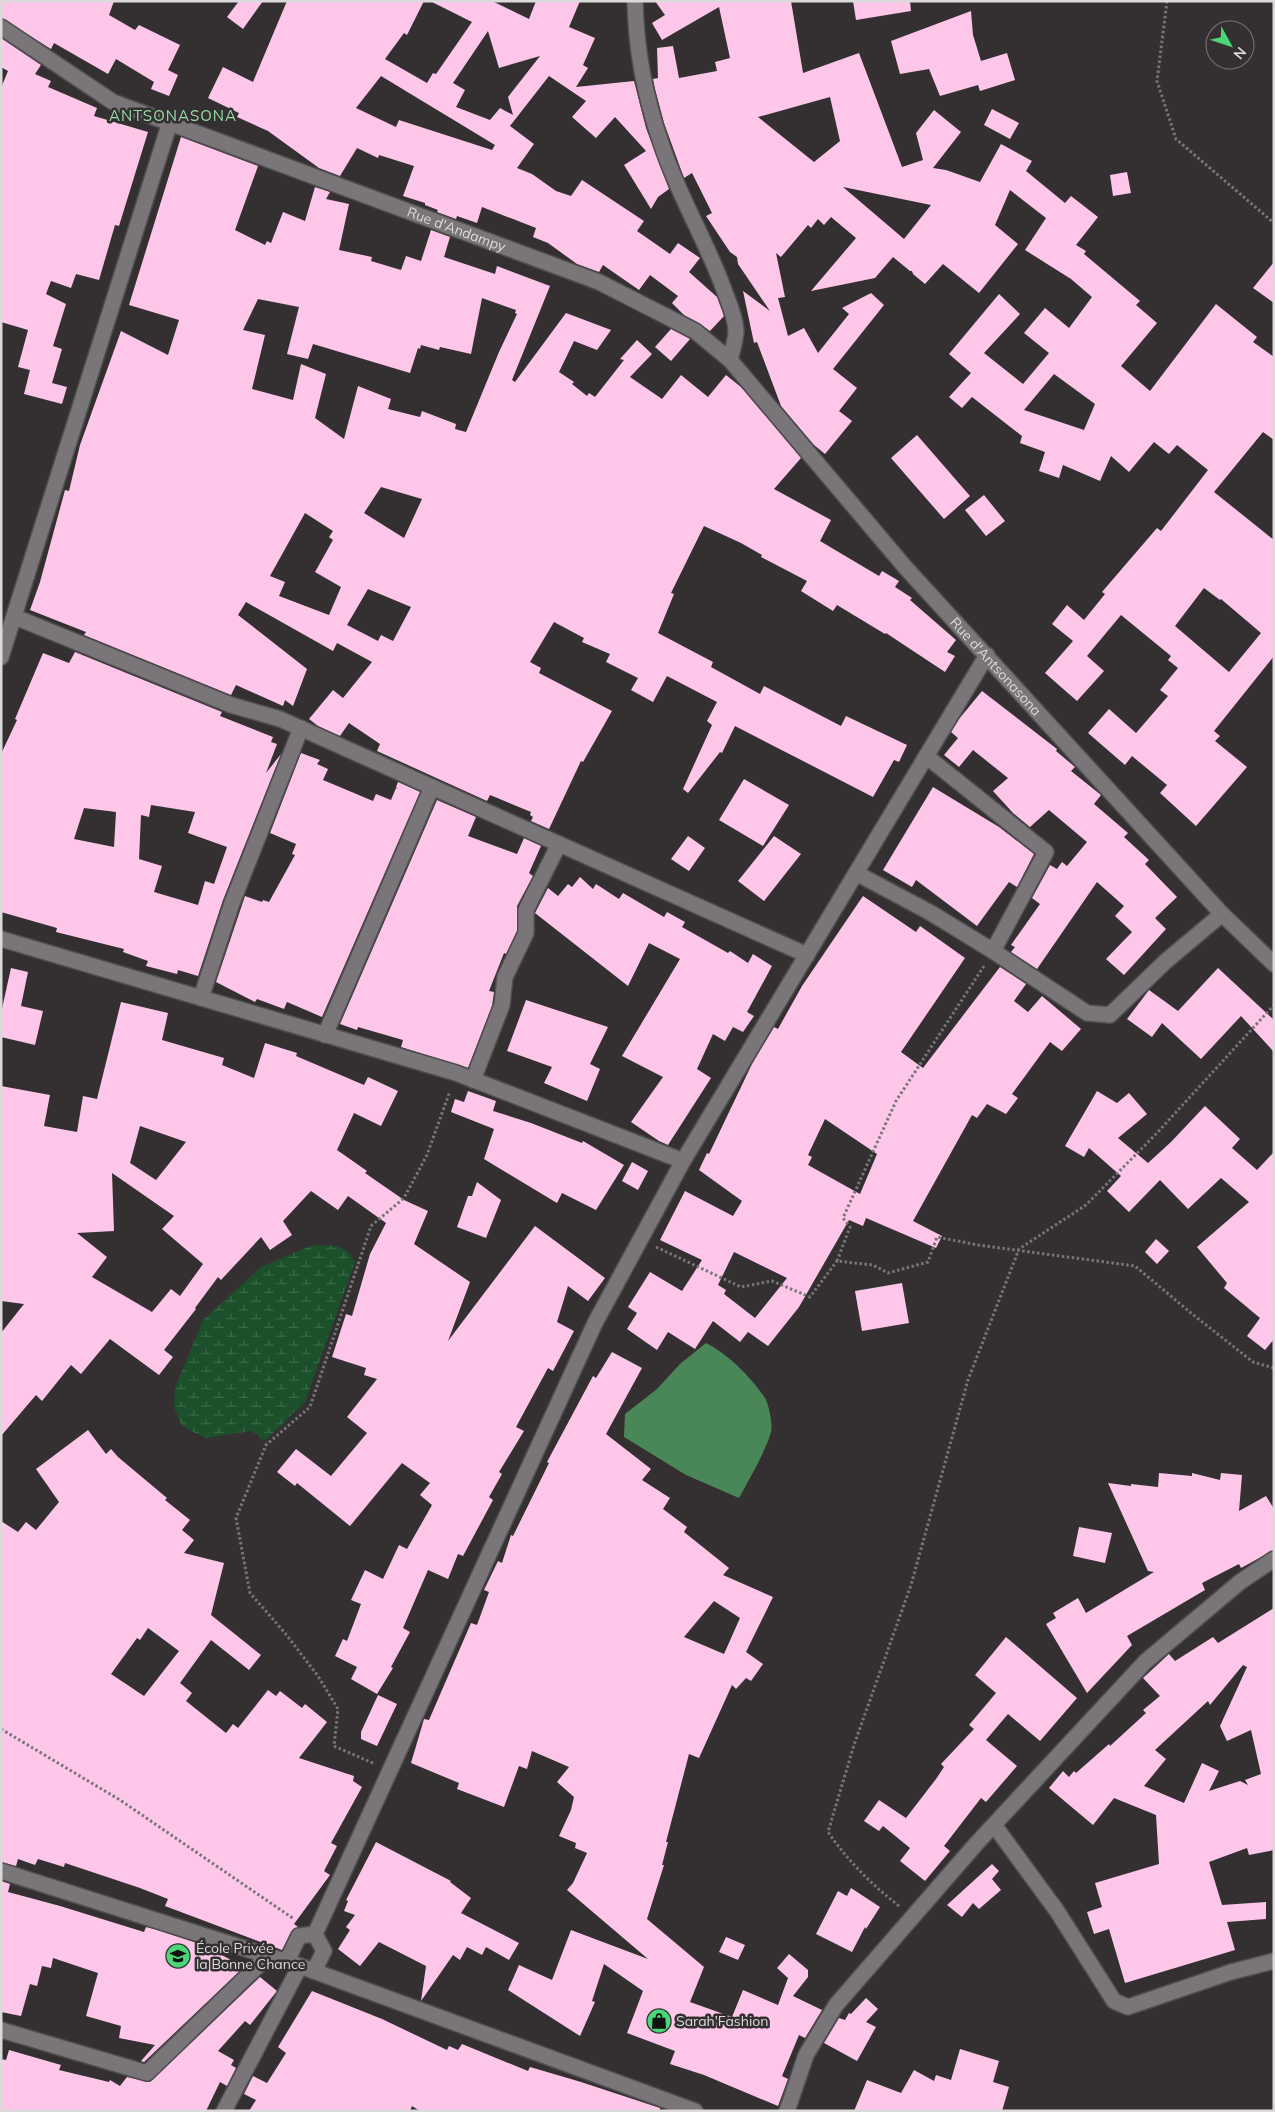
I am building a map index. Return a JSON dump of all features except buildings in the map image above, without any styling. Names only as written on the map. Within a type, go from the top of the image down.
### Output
[{"type":"street","points":[[635,1],[636,30],[645,90],[661,144],[687,207],[716,268],[734,316],[736,332],[730,360]]},
{"type":"street","name":"Rue d'Andampy","points":[[1,28],[113,102],[599,282],[694,331],[730,360]]},
{"type":"street","points":[[1,656],[15,617],[170,122]]},
{"type":"street","name":"Rue d'Antsonasona","points":[[730,360],[905,567],[1222,914],[1274,964]]},
{"type":"street","points":[[15,617],[231,705],[280,719],[807,955]]},
{"type":"street","points":[[315,1934],[595,1323],[683,1161],[987,655]]},
{"type":"street","points":[[201,998],[232,903],[301,728]]},
{"type":"street","points":[[926,756],[1046,852],[993,950]]},
{"type":"street","points":[[325,1035],[432,787]]},
{"type":"street","points":[[473,1080],[502,1005],[505,977],[526,933],[526,910],[558,844]]},
{"type":"street","points":[[856,873],[931,913],[993,950],[1087,1013],[1110,1015],[1166,961],[1222,914]]},
{"type":"street","points":[[1,939],[456,1074],[683,1161]]},
{"type":"street","points":[[787,2111],[806,2055],[836,2005],[994,1825],[1145,1662],[1240,1582],[1274,1559]]},
{"type":"street","points":[[994,1825],[1057,1911],[1114,2001],[1128,2007],[1231,1972],[1274,1961]]},
{"type":"street","points":[[1,1871],[300,1966],[695,2111]]},
{"type":"street","points":[[224,2111],[300,1966],[299,1936],[315,1934]]},
{"type":"street","points":[[300,1966],[324,1951],[315,1934]]},
{"type":"street","points":[[1,2030],[147,2073],[268,1956]]},
{"type":"path","points":[[1167,1],[1157,81],[1176,139],[1274,223]]},
{"type":"path","points":[[640,1240],[741,1287],[772,1281],[810,1296],[837,1261],[850,1227],[843,1218],[896,1101],[993,950]]},
{"type":"path","points":[[913,1917],[878,1890],[846,1858],[828,1832],[854,1745],[911,1585],[968,1380],[1019,1249],[1086,1205],[1157,1134],[1274,1005]]},
{"type":"path","points":[[390,1770],[334,1746],[338,1709],[318,1676],[286,1632],[250,1593],[236,1518],[266,1445],[310,1407],[371,1226],[404,1198],[427,1156],[456,1074]]},
{"type":"path","points":[[837,1261],[873,1265],[888,1273],[928,1262],[937,1237],[978,1245],[1135,1266],[1253,1362],[1274,1368]]},
{"type":"path","points":[[1,1729],[120,1800],[315,1934]]},
{"type":"green space","points":[[313,1245],[332,1246],[347,1251],[355,1262],[305,1402],[266,1440],[260,1439],[258,1435],[250,1431],[207,1438],[189,1430],[181,1424],[174,1407],[175,1388],[203,1320],[261,1267]]},
{"type":"shaded area","points":[[706,1343],[723,1353],[746,1374],[765,1398],[769,1410],[771,1432],[768,1441],[739,1498],[686,1475],[624,1437],[625,1414],[657,1389],[680,1364]]},
{"type":"place","name":"École Privée la Bonne Chance","points":[[178,1956]]},
{"type":"place","name":"Sarah'Fashion","points":[[659,2021]]},
{"type":"district","name":"ANTSONASONA","points":[[173,115]]}]
